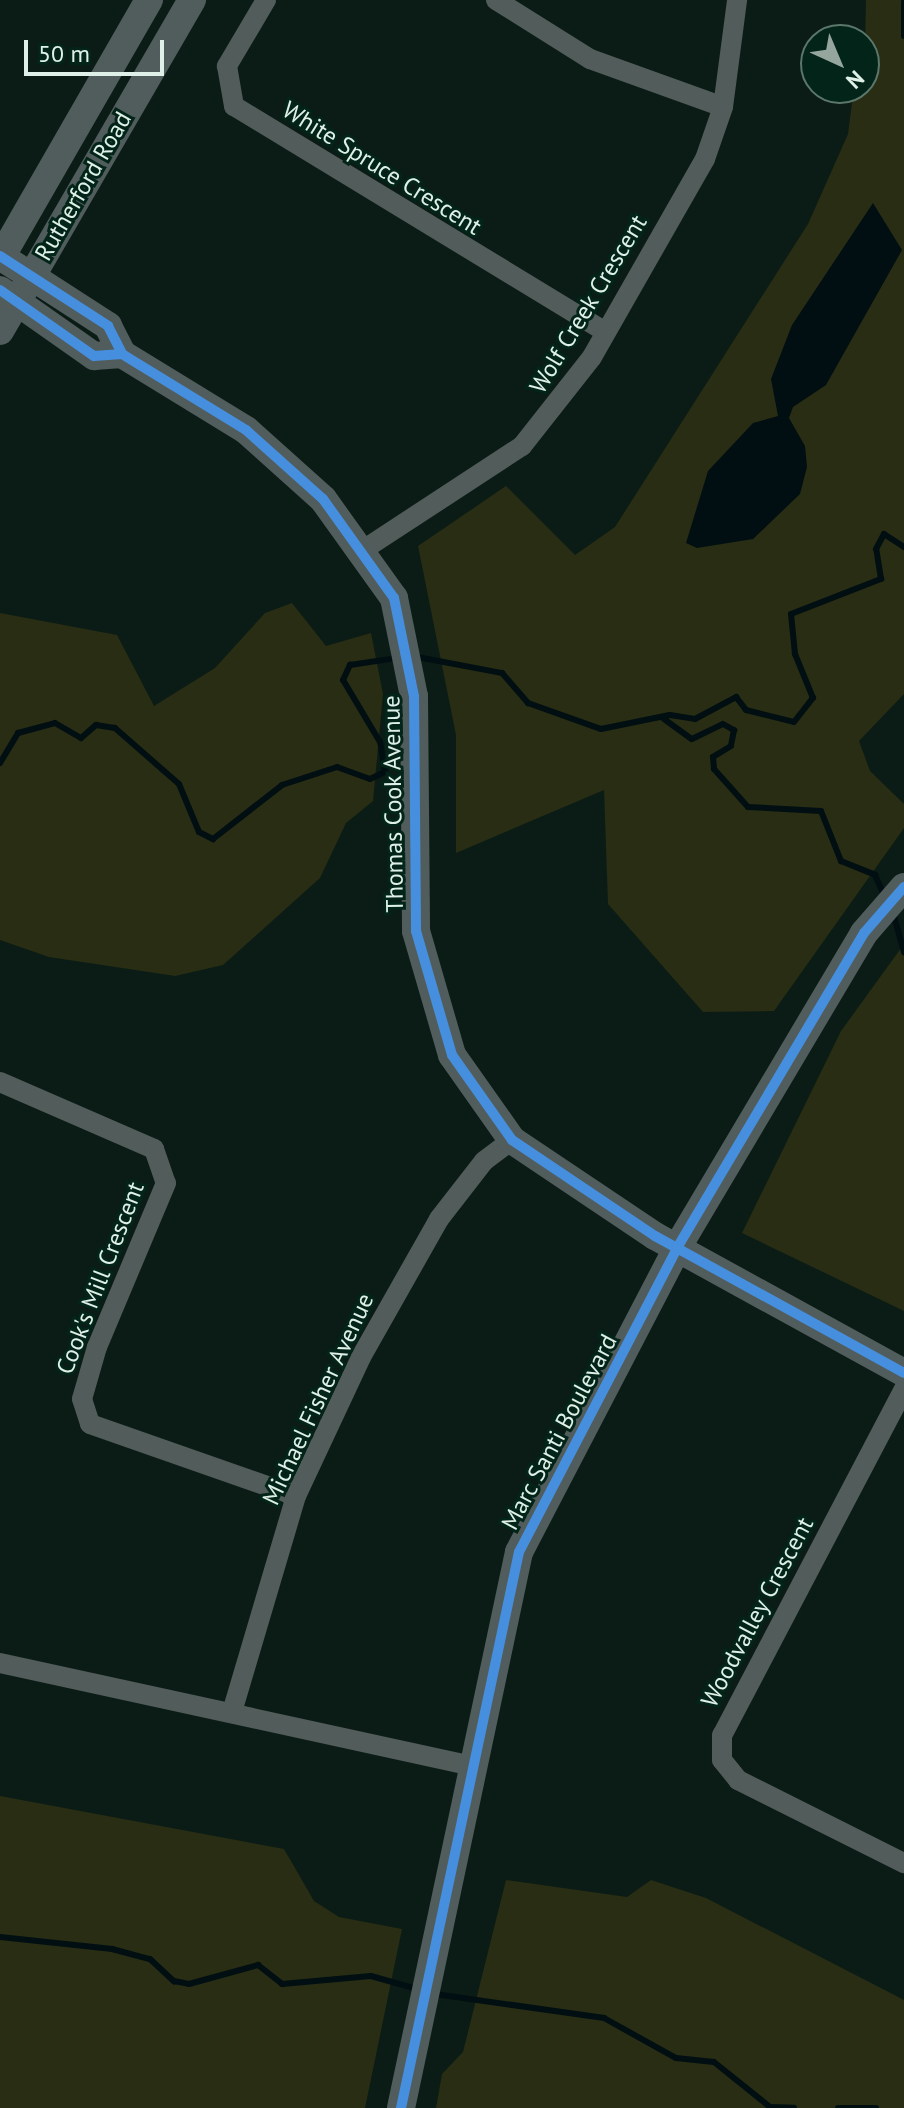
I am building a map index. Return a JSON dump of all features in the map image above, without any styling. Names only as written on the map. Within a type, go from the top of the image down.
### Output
[{"type":"street","name":"Rutherford Road","points":[[0,257],[149,0]]},
{"type":"street","name":"Rutherford Road","points":[[0,331],[8,296],[30,277],[192,0]]},
{"type":"street","name":"White Spruce Crescent","points":[[266,0],[227,66],[234,106],[605,332]]},
{"type":"street","points":[[496,0],[590,59],[723,107]]},
{"type":"street","name":"Wolf Creek Crescent","points":[[363,550],[522,446],[605,332],[705,159],[723,107],[737,0]]},
{"type":"street","name":"Thomas Cook Avenue","points":[[0,257],[108,326],[122,354],[246,430],[323,499],[363,550],[394,598],[414,696],[416,931],[436,1011],[452,1055],[512,1140],[677,1248],[904,1373]]},
{"type":"street","name":"Thomas Cook Avenue","points":[[8,296],[94,356],[122,354]]},
{"type":"street","name":"Marc Santi Boulevard","points":[[401,2108],[469,1765],[519,1552],[677,1248],[837,985],[864,933],[904,887]]},
{"type":"street","name":"Cook's Mill Crescent","points":[[0,1082],[154,1149],[166,1183],[97,1347],[82,1399],[90,1424],[296,1496]]},
{"type":"street","name":"Michael Fisher Avenue","points":[[232,1712],[296,1496],[439,1219],[484,1161],[512,1140]]},
{"type":"street","name":"Woodvalley Crescent","points":[[904,1389],[722,1735],[722,1760],[738,1780],[904,1863]]},
{"type":"street","points":[[0,1663],[469,1765]]},
{"type":"green space","points":[[866,0],[904,0],[904,694],[859,741],[870,771],[904,804],[904,828],[774,1011],[703,1012],[608,904],[604,790],[456,853],[456,735],[418,546],[506,486],[575,555],[615,527],[808,224],[848,134],[852,104],[880,104],[880,24],[865,24]]},
{"type":"green space","points":[[292,603],[326,646],[371,633],[383,694],[373,801],[346,823],[320,878],[223,965],[175,976],[49,957],[0,940],[0,613],[117,635],[154,706],[215,668],[265,613]]},
{"type":"green space","points":[[904,944],[904,1311],[742,1233],[841,1031]]},
{"type":"green space","points":[[0,1796],[284,1849],[314,1901],[339,1917],[402,1929],[365,2108],[0,2108]]},
{"type":"green space","points":[[506,1880],[627,1897],[651,1880],[706,1898],[904,2000],[904,2108],[436,2108],[442,2074],[463,2052]]},
{"type":"shaded area","points":[[873,203],[902,250],[826,385],[793,407],[789,418],[805,446],[807,467],[800,494],[753,539],[697,548],[686,543],[708,471],[753,423],[778,416],[771,379],[792,325]]},
{"type":"waterway","points":[[904,2],[904,36]]},
{"type":"waterway","points":[[412,656],[502,673],[528,703],[601,729],[670,715],[695,719],[736,697],[746,710],[794,722],[813,698],[795,654],[791,614],[881,579],[876,549],[884,534],[904,547]]},
{"type":"waterway","points":[[0,763],[18,733],[55,723],[81,738],[96,725],[115,728],[179,784],[199,832],[213,839],[282,785],[337,767],[370,779],[385,772],[380,742],[343,680],[350,665],[397,658]]},
{"type":"waterway","points":[[664,719],[692,739],[723,724],[734,730],[731,746],[713,757],[714,769],[748,807],[821,811],[841,861],[875,875],[884,895]]},
{"type":"waterway","points":[[893,913],[904,952]]},
{"type":"waterway","points":[[0,1937],[112,1949],[150,1959],[174,1981],[189,1984],[258,1965],[282,1984],[371,1976],[420,1990]]},
{"type":"waterway","points":[[435,1994],[604,2018],[676,2058],[714,2062],[770,2107],[794,2108]]},
{"type":"waterway","points":[[838,2108],[876,2108]]},
{"type":"cycle path","points":[[0,256],[108,326],[122,354],[246,430],[323,499],[394,598],[414,696],[416,931],[452,1055],[512,1140],[655,1236],[904,1373]]},
{"type":"cycle path","points":[[0,290],[94,356],[122,354]]},
{"type":"cycle path","points":[[401,2108],[519,1552],[677,1248],[864,933],[904,887]]}]
